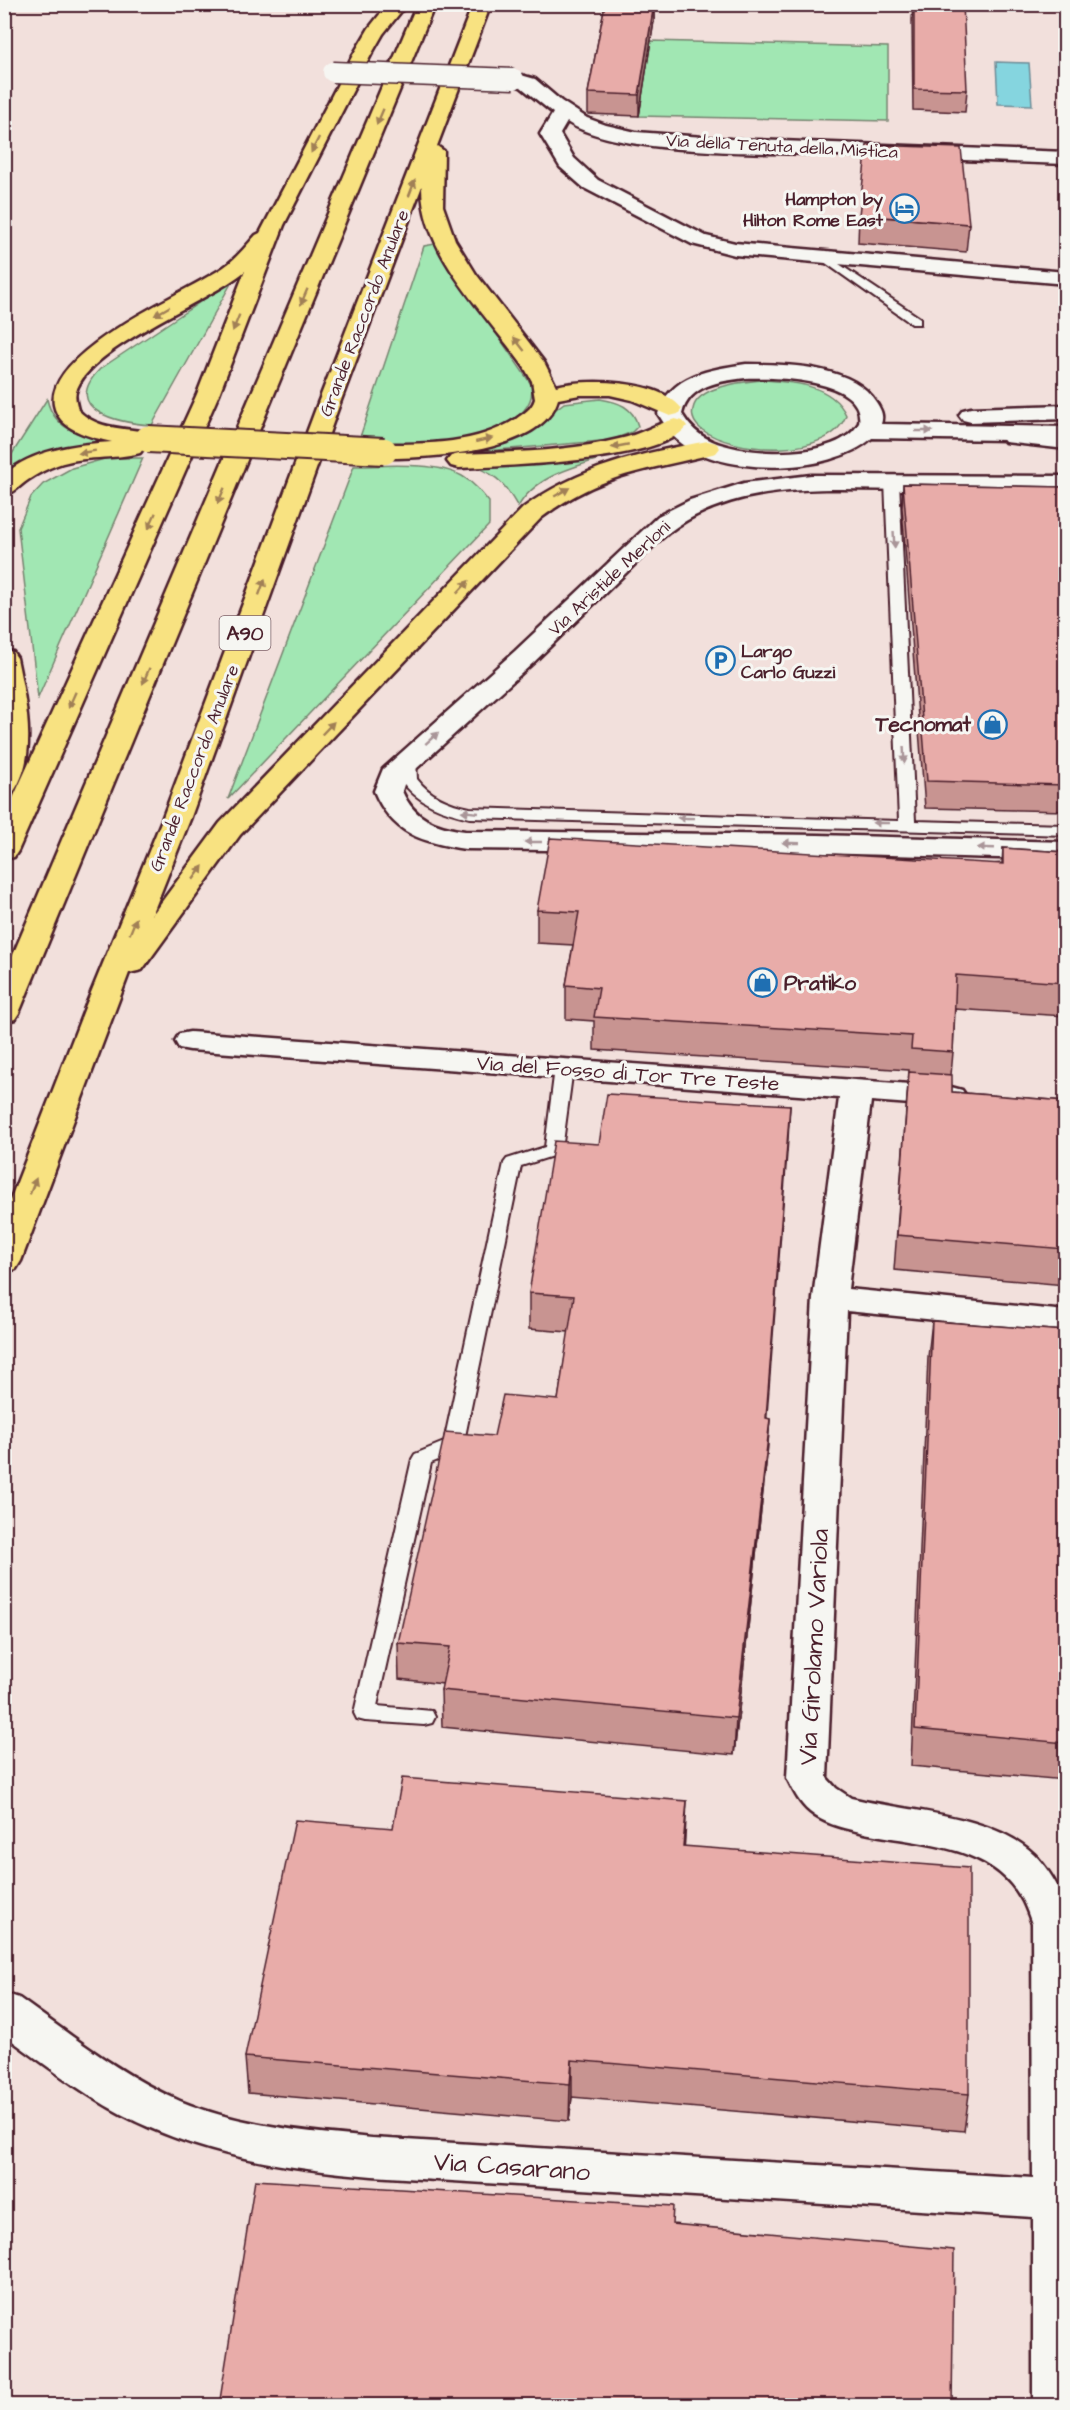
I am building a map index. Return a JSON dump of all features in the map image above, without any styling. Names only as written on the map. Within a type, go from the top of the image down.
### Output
[{"type":"highway","points":[[4,851],[208,394],[274,225],[362,55],[375,32],[398,4]]},
{"type":"highway","points":[[4,1013],[426,4]]},
{"type":"highway","name":"Grande Raccordo Anulare","points":[[4,1261],[101,1005],[177,817],[329,403],[482,4]]},
{"type":"highway","points":[[380,456],[433,450],[493,438],[531,419],[545,405],[548,395],[532,361],[466,273],[443,234],[433,207],[435,129]]},
{"type":"highway","points":[[147,444],[78,423],[70,417],[62,403],[67,384],[86,362],[107,345],[149,318],[232,271],[253,252],[274,225]]},
{"type":"highway","points":[[4,488],[22,473],[57,458],[101,449],[147,444],[380,456],[502,459],[574,453],[638,442],[659,435],[672,418],[641,394],[613,388],[577,389],[548,395]]},
{"type":"highway","points":[[101,1005],[230,829],[532,513],[563,490],[598,475],[647,460],[708,448]]},
{"type":"highway","points":[[4,658],[14,732],[10,772],[4,785]]},
{"type":"street","name":"Via della Tenuta della Mistica","points":[[333,72],[514,79],[528,83],[563,112],[600,130],[664,141],[1065,158]]},
{"type":"street","points":[[563,112],[550,134],[565,163],[591,184],[662,222],[711,244],[735,249],[1065,278]]},
{"type":"street","points":[[765,371],[803,374],[837,383],[851,390],[867,405],[871,418],[866,431],[853,442],[840,449],[805,457],[745,457],[708,448],[688,439],[672,418],[676,397],[697,383],[728,374],[765,371]]},
{"type":"street","points":[[867,405],[1065,442]]},
{"type":"street","points":[[964,423],[1065,412]]},
{"type":"street","points":[[866,431],[1065,416]]},
{"type":"street","points":[[964,423],[1065,434]]},
{"type":"street","name":"Via Aristide Merloni","points":[[1065,483],[896,492],[811,482],[753,488],[711,500],[668,521],[633,550],[524,657],[409,759],[389,783],[391,800],[408,823],[419,830],[447,838],[484,841],[785,843],[1065,851]]},
{"type":"street","name":"Via del Fosso di Tor Tre Teste","points":[[190,1041],[984,1100]]},
{"type":"street","name":"Via Girolamo Variola","points":[[856,1090],[830,1298],[807,1778],[816,1795],[832,1808],[964,1836],[1004,1855],[1027,1872],[1059,1919],[1055,2199],[1057,2406]]},
{"type":"street","points":[[830,1298],[1065,1322]]},
{"type":"street","name":"Via Casarano","points":[[4,2011],[129,2097],[161,2113],[213,2131],[293,2148],[372,2157],[1055,2199]]},
{"type":"lane","points":[[824,257],[916,321]]},
{"type":"lane","points":[[896,492],[907,824]]},
{"type":"lane","points":[[409,759],[409,780],[426,798],[446,807],[470,813],[1065,830]]},
{"type":"lane","points":[[424,1718],[365,1713],[422,1459],[453,1446],[513,1163],[553,1150],[564,1068]]},
{"type":"green space","points":[[650,41],[888,47],[888,121],[639,116]]},
{"type":"green space","points":[[435,244],[531,384],[530,399],[522,412],[508,423],[470,437],[450,442],[418,445],[358,443],[424,246]]},
{"type":"green space","points":[[233,280],[152,425],[111,417],[90,405],[86,395],[89,383],[100,369]]},
{"type":"green space","points":[[761,380],[798,384],[821,391],[840,405],[846,415],[837,430],[822,440],[802,446],[780,448],[735,444],[716,437],[695,423],[693,409],[696,401],[703,395],[722,387]]},
{"type":"green space","points":[[47,399],[57,420],[74,432],[118,442],[58,449],[30,458],[5,473],[5,465]]},
{"type":"green space","points":[[600,399],[624,406],[633,414],[638,426],[632,432],[612,440],[474,452],[519,437],[564,403]]},
{"type":"green space","points":[[612,455],[547,479],[526,496],[518,507],[501,482],[476,467]]},
{"type":"green space","points":[[108,458],[143,458],[38,698],[18,528],[31,497],[43,484],[72,468]]},
{"type":"green space","points":[[354,466],[424,466],[451,471],[473,484],[489,502],[489,525],[228,799]]},
{"type":"water","points":[[996,62],[1029,63],[1032,105],[998,104]]},
{"type":"building","points":[[605,4],[654,4],[639,95],[588,93]]},
{"type":"building","points":[[914,4],[963,4],[967,90],[914,89]]},
{"type":"building","points":[[867,145],[961,148],[969,224],[859,215]]},
{"type":"building","name":"Tecnomat","points":[[903,484],[1065,487],[1065,785],[927,781]]},
{"type":"building","points":[[550,838],[1003,864],[1003,848],[1065,852],[1065,983],[956,975],[953,1052],[911,1049],[912,1036],[594,1017],[599,988],[566,985],[579,912],[537,910]]},
{"type":"building","points":[[909,1072],[952,1075],[952,1092],[1065,1101],[1065,1249],[897,1235]]},
{"type":"building","points":[[607,1094],[790,1105],[766,1418],[770,1419],[736,1718],[441,1690],[450,1647],[398,1643],[445,1432],[494,1436],[503,1395],[558,1400],[574,1296],[529,1293],[554,1141],[599,1144]]},
{"type":"building","points":[[932,1321],[1065,1331],[1065,1743],[915,1729]]},
{"type":"building","points":[[402,1778],[687,1801],[683,1846],[969,1868],[969,2094],[572,2060],[570,2084],[245,2057],[295,1820],[393,1828]]},
{"type":"building","points":[[255,2180],[673,2206],[672,2224],[954,2250],[952,2406],[219,2406]]},
{"type":"place","name":"Hampton by Hilton Rome East","points":[[904,209]]},
{"type":"place","name":"Largo Carlo Guzzi","points":[[720,661]]},
{"type":"place","name":"Tecnomat","points":[[992,724]]},
{"type":"place","name":"Pratiko","points":[[763,983]]}]
